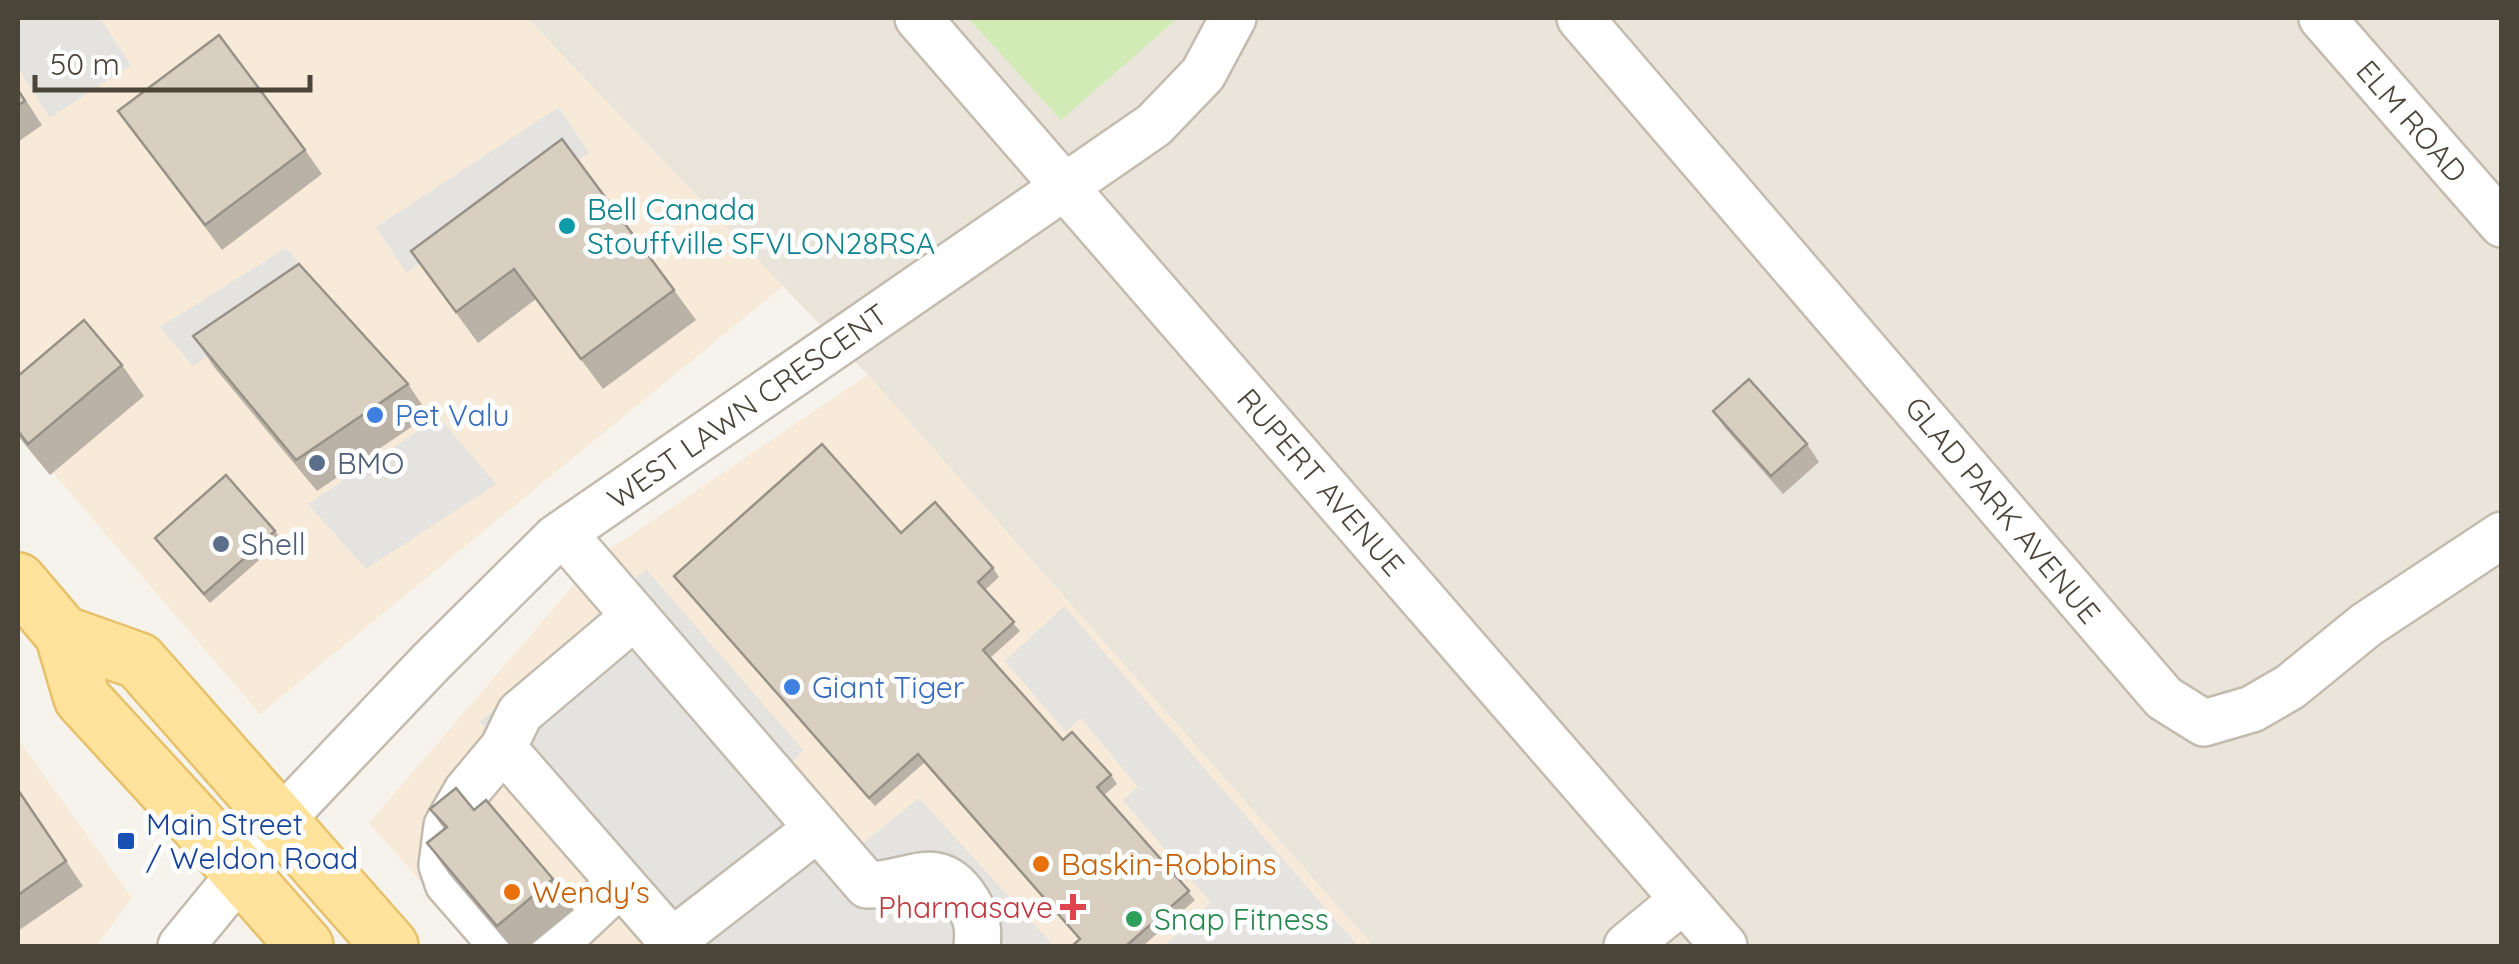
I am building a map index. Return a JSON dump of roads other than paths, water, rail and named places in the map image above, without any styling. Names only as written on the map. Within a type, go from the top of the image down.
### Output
[{"type":"main road","points":[[18,581],[63,634],[82,698],[306,946]]},
{"type":"main road","points":[[63,634],[139,661],[390,946]]},
{"type":"street","name":"RUPERT AVENUE","points":[[918,18],[1724,946]]},
{"type":"street","name":"WEST LAWN CRESCENT","points":[[181,946],[280,821],[432,662],[563,533],[1154,125],[1203,74],[1232,18]]},
{"type":"street","name":"GLAD PARK AVENUE","points":[[1580,18],[2164,698],[2204,723],[2252,709],[2290,687],[2366,625],[2502,535]]},
{"type":"street","name":"ELM ROAD","points":[[2322,18],[2502,224]]},
{"type":"street","points":[[563,533],[867,884],[887,886],[912,876],[941,875],[968,902],[980,926],[978,946]]},
{"type":"street","points":[[503,946],[448,883],[442,865],[447,826],[467,791],[503,748],[520,714],[635,616]]},
{"type":"street","points":[[503,748],[671,945],[818,828]]},
{"type":"street","points":[[553,946],[619,884]]},
{"type":"street","points":[[1626,946],[1683,900]]},
{"type":"place","name":"Bell Canada Stouffville SFVLON28RSA","points":[[567,226]]},
{"type":"place","name":"Pet Valu","points":[[375,415]]},
{"type":"place","name":"BMO","points":[[317,463]]},
{"type":"place","name":"Shell","points":[[221,544]]},
{"type":"place","name":"Giant Tiger","points":[[792,687]]},
{"type":"place","name":"Main Street / Weldon Road","points":[[126,841]]},
{"type":"place","name":"Baskin-Robbins","points":[[1041,864]]},
{"type":"place","name":"Wendy's","points":[[512,892]]},
{"type":"place","name":"Pharmasave","points":[[1073,907]]},
{"type":"place","name":"Snap Fitness","points":[[1134,919]]}]
